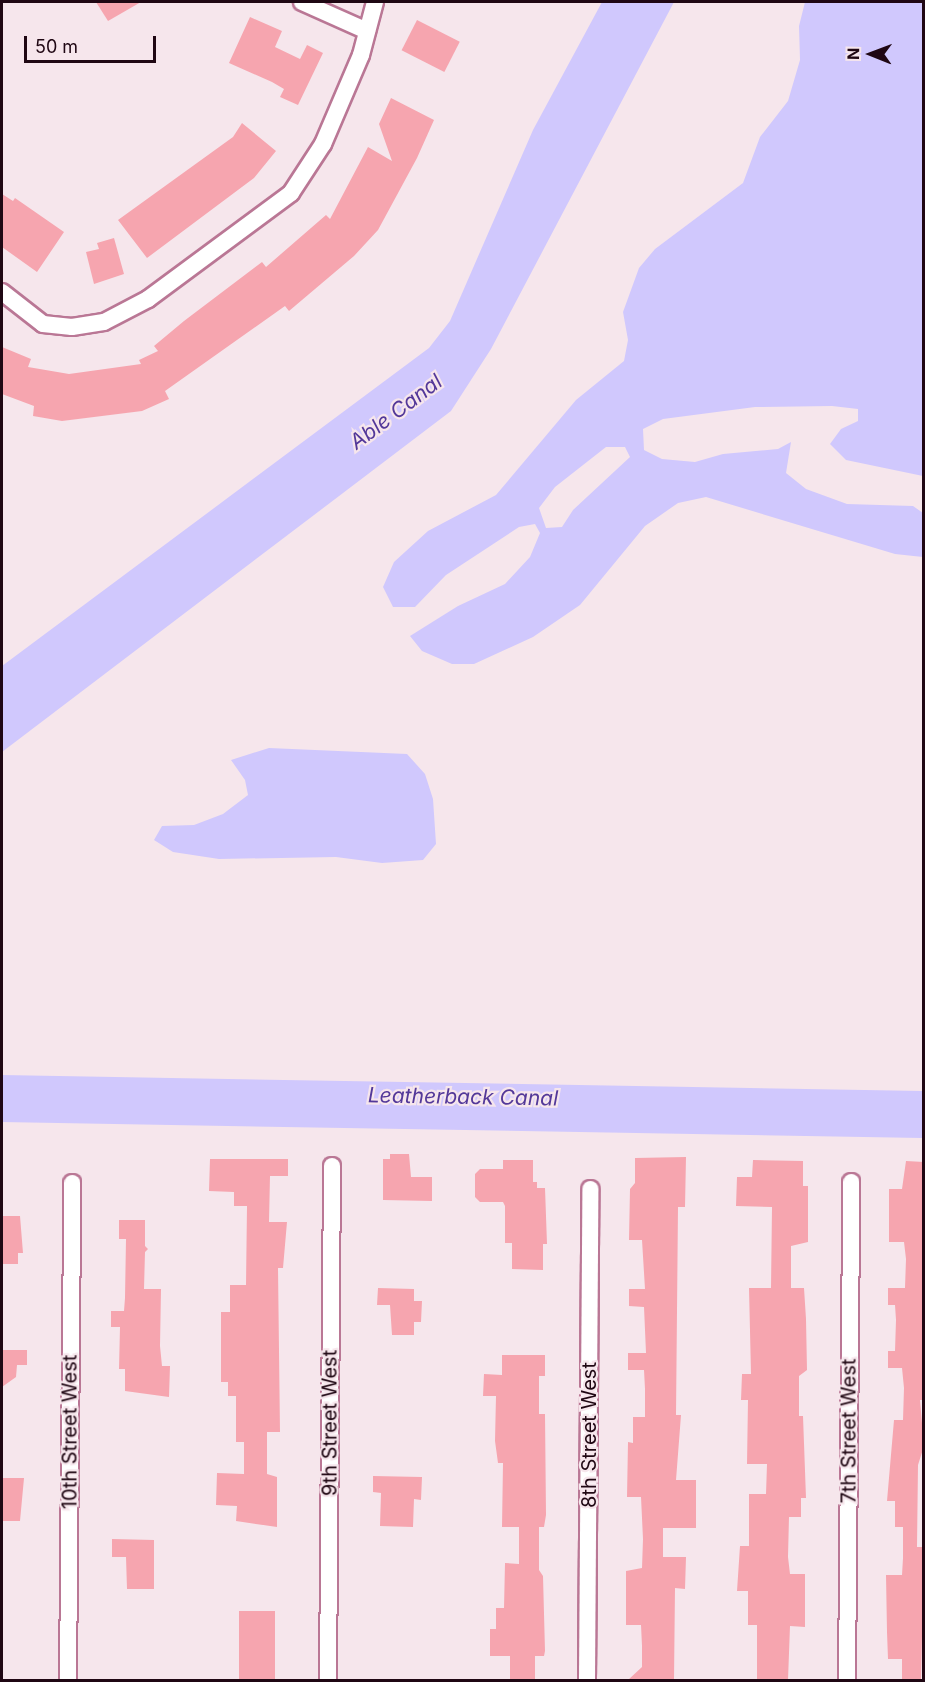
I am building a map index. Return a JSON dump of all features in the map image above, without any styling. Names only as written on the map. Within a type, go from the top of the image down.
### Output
[{"type":"street","points":[[302,2],[367,31]]},
{"type":"street","points":[[2,292],[43,324],[72,327],[104,322],[148,299],[291,193],[323,144],[367,31],[375,2]]},
{"type":"street","name":"9th Street West","points":[[328,1680],[332,1166]]},
{"type":"street","name":"7th Street West","points":[[847,1680],[851,1182]]},
{"type":"street","name":"10th Street West","points":[[68,1680],[72,1183]]},
{"type":"street","name":"8th Street West","points":[[587,1680],[590,1189]]},
{"type":"water","name":"Able Canal","points":[[602,2],[674,2],[491,349],[451,411],[2,752],[2,666],[429,348],[450,321],[533,130]]},
{"type":"water","points":[[805,2],[923,2],[923,476],[846,460],[830,444],[841,429],[858,421],[858,409],[832,406],[755,407],[663,419],[643,429],[644,450],[662,459],[695,462],[723,454],[778,449],[791,442],[786,473],[806,489],[847,504],[913,506],[923,513],[923,557],[895,554],[706,497],[678,503],[645,526],[580,605],[533,637],[474,664],[452,664],[422,651],[410,636],[458,606],[505,584],[530,557],[540,533],[535,524],[519,527],[446,575],[415,607],[393,607],[383,587],[394,562],[428,531],[496,495],[576,400],[624,361],[628,340],[623,312],[639,268],[655,249],[743,183],[760,137],[788,101],[800,60],[799,26]],"holes":[[[606,447],[625,447],[630,457],[573,510],[562,527],[546,528],[539,508],[555,487]]]},
{"type":"water","points":[[269,748],[407,754],[425,774],[433,799],[436,844],[423,860],[382,863],[336,857],[219,859],[173,852],[154,840],[162,826],[194,825],[223,814],[248,795],[245,780],[231,760]]},
{"type":"water","name":"Leatherback Canal","points":[[2,1075],[923,1091],[922,1138],[2,1122]]},
{"type":"building","points":[[96,2],[141,2],[108,21]]},
{"type":"building","points":[[250,17],[282,31],[275,47],[300,59],[307,45],[323,53],[298,105],[280,97],[284,89],[229,63]]},
{"type":"building","points":[[417,20],[460,42],[444,72],[402,50]]},
{"type":"building","points":[[391,98],[434,120],[417,158],[378,230],[354,256],[289,311],[285,306],[165,391],[169,399],[142,411],[62,421],[33,416],[34,406],[2,394],[2,347],[31,359],[28,367],[69,374],[141,364],[139,360],[158,351],[154,346],[184,321],[262,262],[266,267],[326,215],[330,219],[368,147],[392,161],[379,124]]},
{"type":"building","points":[[242,123],[276,151],[254,178],[147,258],[118,220],[233,137]]},
{"type":"building","points":[[2,194],[13,201],[15,198],[64,232],[37,272],[2,247]]},
{"type":"building","points":[[114,238],[124,274],[94,284],[86,252],[99,249],[97,243]]},
{"type":"building","points":[[390,1154],[409,1154],[411,1177],[432,1177],[432,1201],[383,1200],[383,1159],[390,1159]]},
{"type":"building","points":[[686,1157],[685,1207],[678,1207],[676,1415],[681,1415],[676,1480],[696,1480],[696,1528],[663,1528],[663,1557],[686,1557],[685,1589],[675,1588],[674,1680],[628,1680],[642,1667],[642,1646],[641,1625],[626,1625],[626,1571],[642,1568],[643,1539],[641,1497],[627,1497],[628,1442],[633,1443],[633,1417],[645,1417],[645,1389],[644,1370],[628,1370],[628,1353],[646,1353],[644,1307],[629,1306],[629,1289],[645,1289],[642,1240],[629,1240],[630,1189],[635,1183],[635,1158]]},
{"type":"building","points":[[210,1159],[288,1159],[288,1176],[270,1176],[269,1222],[287,1222],[283,1268],[278,1268],[280,1432],[267,1432],[267,1474],[277,1477],[277,1527],[236,1521],[237,1506],[216,1505],[217,1473],[244,1474],[244,1442],[236,1442],[236,1396],[228,1396],[228,1382],[221,1382],[221,1312],[230,1312],[230,1285],[246,1285],[247,1206],[234,1206],[234,1192],[209,1191]]},
{"type":"building","points":[[503,1160],[533,1160],[533,1182],[537,1182],[537,1188],[545,1188],[547,1244],[543,1244],[543,1270],[512,1269],[512,1243],[505,1243],[505,1206],[503,1202],[480,1202],[475,1197],[475,1174],[480,1169],[503,1169]]},
{"type":"building","points":[[753,1160],[803,1161],[803,1186],[808,1186],[808,1242],[791,1246],[791,1288],[804,1288],[806,1319],[807,1370],[799,1376],[799,1416],[803,1416],[806,1498],[801,1498],[801,1517],[789,1517],[788,1557],[790,1574],[805,1574],[805,1627],[790,1626],[788,1680],[757,1680],[757,1625],[748,1625],[748,1591],[737,1591],[740,1546],[749,1546],[749,1494],[766,1494],[767,1464],[747,1464],[748,1400],[741,1400],[742,1374],[751,1374],[749,1288],[771,1288],[772,1207],[736,1206],[737,1177],[752,1177]]},
{"type":"building","points":[[906,1161],[924,1162],[924,1400],[920,1400],[924,1446],[918,1465],[917,1547],[924,1547],[921,1680],[902,1680],[902,1659],[888,1659],[887,1632],[886,1575],[902,1575],[903,1527],[895,1527],[895,1501],[887,1501],[894,1420],[903,1420],[904,1388],[902,1368],[888,1368],[888,1351],[895,1351],[896,1320],[895,1305],[888,1305],[888,1288],[905,1288],[906,1259],[904,1242],[889,1242],[889,1189],[902,1189]]},
{"type":"building","points":[[2,1216],[20,1216],[23,1253],[18,1253],[18,1264],[2,1264]]},
{"type":"building","points":[[119,1220],[145,1220],[145,1246],[148,1249],[145,1252],[144,1289],[161,1289],[160,1346],[162,1366],[170,1366],[169,1397],[125,1391],[125,1369],[119,1369],[120,1327],[111,1327],[111,1311],[124,1311],[125,1298],[126,1239],[119,1239]]},
{"type":"building","points":[[378,1288],[414,1289],[414,1301],[422,1301],[421,1322],[414,1322],[414,1335],[392,1335],[390,1305],[377,1305]]},
{"type":"building","points":[[2,1350],[27,1350],[27,1365],[17,1365],[16,1377],[2,1387]]},
{"type":"building","points":[[502,1355],[545,1355],[545,1376],[539,1376],[539,1414],[545,1414],[546,1515],[544,1527],[539,1527],[539,1570],[543,1576],[545,1651],[544,1656],[535,1656],[535,1680],[510,1680],[510,1656],[490,1656],[490,1629],[496,1629],[496,1608],[504,1608],[505,1563],[519,1564],[519,1527],[502,1527],[503,1463],[498,1463],[495,1441],[496,1396],[483,1396],[484,1374],[502,1375]]},
{"type":"building","points":[[373,1476],[422,1477],[421,1500],[414,1499],[413,1527],[380,1526],[381,1493],[373,1492]]},
{"type":"building","points":[[2,1478],[24,1478],[20,1521],[2,1521]]},
{"type":"building","points":[[112,1539],[154,1540],[154,1589],[127,1589],[126,1557],[112,1557]]},
{"type":"building","points":[[239,1611],[275,1611],[275,1680],[239,1680]]}]
